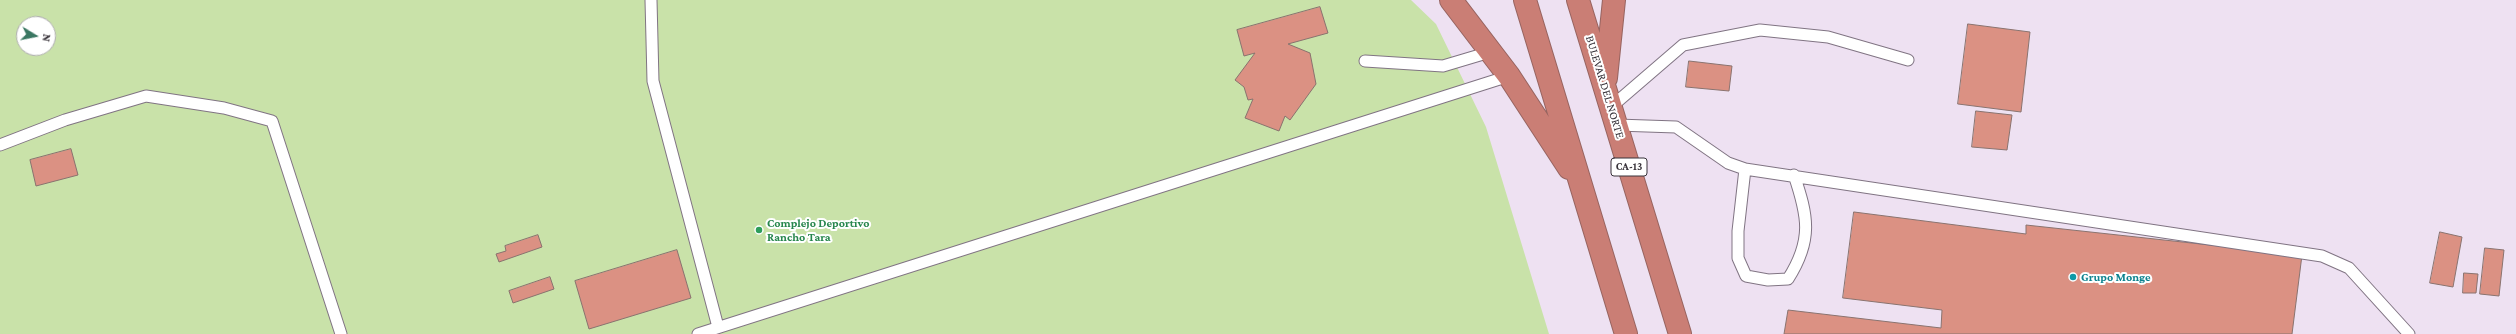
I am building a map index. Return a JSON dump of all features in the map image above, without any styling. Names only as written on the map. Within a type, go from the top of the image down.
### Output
[{"type":"highway","points":[[1451,0],[1509,76],[1583,189]]},
{"type":"highway","points":[[1525,0],[1626,334]]},
{"type":"highway","name":"BULEVAR DEL NORTE","points":[[1578,0],[1680,334]]},
{"type":"highway","points":[[1611,107],[1614,0]]},
{"type":"lane","points":[[651,0],[653,81],[718,327]]},
{"type":"lane","points":[[1611,107],[1683,45],[1760,30],[1828,37],[1908,60]]},
{"type":"lane","points":[[1365,61],[1443,66],[1490,52]]},
{"type":"lane","points":[[698,334],[1509,76]]},
{"type":"lane","points":[[0,145],[65,120],[146,96],[224,108],[272,121],[341,334]]},
{"type":"lane","points":[[1611,107],[1676,127],[1728,163],[1745,169],[1794,175],[2322,256],[2349,268],[2409,334]]},
{"type":"lane","points":[[1745,169],[1738,231],[1738,258],[1746,276],[1768,280],[1788,279],[1797,265],[1805,241],[1806,210],[1794,175]]},
{"type":"green space","name":"Complejo Deportivo Rancho Tara","points":[[0,0],[1411,0],[1436,24],[1486,127],[1549,334],[0,334]]},
{"type":"building","points":[[1320,7],[1328,33],[1288,44],[1310,53],[1316,84],[1290,120],[1285,116],[1279,131],[1245,118],[1253,99],[1248,100],[1244,87],[1235,80],[1255,53],[1244,56],[1237,30]]},
{"type":"building","points":[[1968,24],[2030,32],[2021,112],[1958,104]]},
{"type":"building","points":[[1689,61],[1732,66],[1729,91],[1686,87]]},
{"type":"building","points":[[1976,111],[2012,115],[2007,150],[1972,147]]},
{"type":"building","points":[[71,149],[78,175],[36,186],[30,160]]},
{"type":"building","name":"Grupo Monge","points":[[1854,212],[2026,234],[2026,225],[2302,255],[2292,334],[1784,334],[1788,310],[1941,328],[1942,310],[1843,298]]},
{"type":"building","points":[[2440,232],[2462,237],[2453,287],[2430,283]]},
{"type":"building","points":[[538,235],[542,247],[499,262],[496,254],[506,251],[505,246]]},
{"type":"building","points":[[2485,248],[2504,250],[2499,296],[2480,294]]},
{"type":"building","points":[[677,250],[691,298],[589,329],[575,281]]},
{"type":"building","points":[[2464,273],[2478,274],[2476,293],[2463,293]]},
{"type":"building","points":[[550,277],[554,289],[513,303],[509,291]]},
{"type":"place","name":"Complejo Deportivo Rancho Tara","points":[[759,230]]},
{"type":"place","name":"Grupo Monge","points":[[2073,277]]}]
